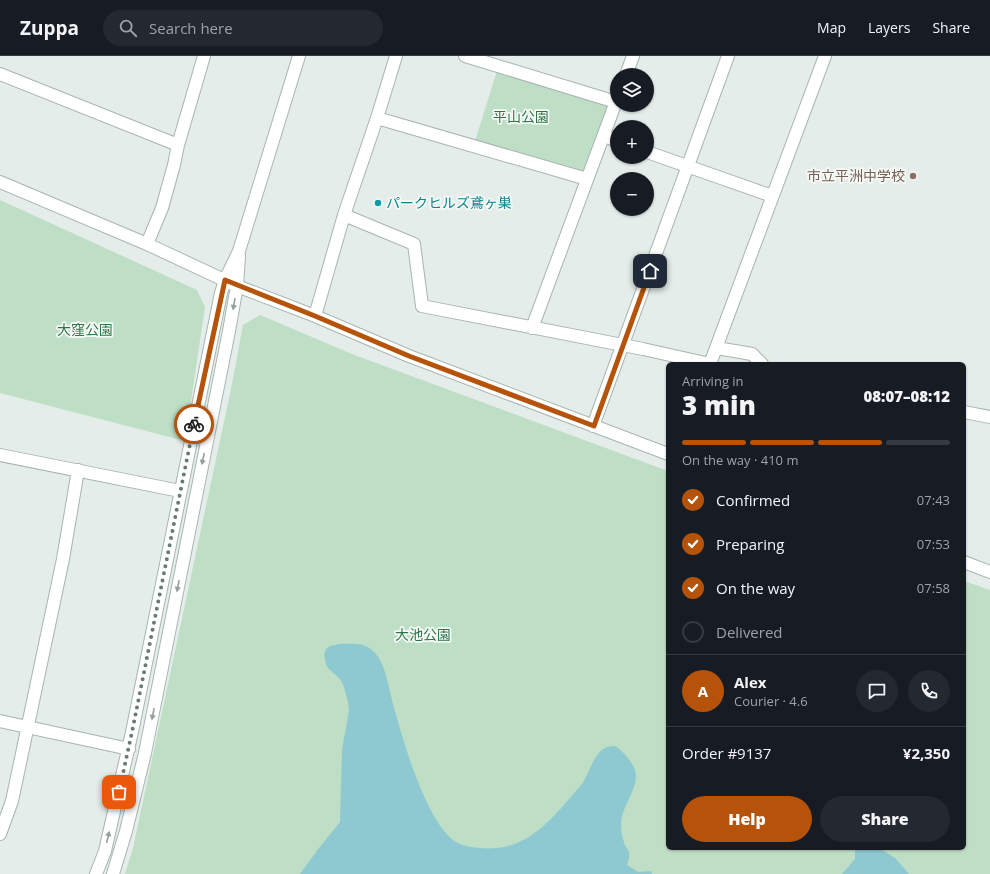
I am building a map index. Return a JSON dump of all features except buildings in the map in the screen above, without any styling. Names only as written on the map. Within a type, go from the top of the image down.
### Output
[{"type":"street","points":[[96,874],[105,850],[128,748],[180,491],[225,280],[240,251],[299,56]]},
{"type":"street","points":[[315,316],[344,215],[377,118],[396,56]]},
{"type":"street","points":[[465,56],[610,99]]},
{"type":"street","points":[[629,68],[633,56]]},
{"type":"street","points":[[594,426],[622,345],[728,56]]},
{"type":"street","points":[[711,362],[825,56]]},
{"type":"street","points":[[147,244],[162,208],[174,165],[199,57]]},
{"type":"street","points":[[0,74],[178,145]]},
{"type":"street","points":[[532,328],[612,112]]},
{"type":"street","points":[[377,118],[587,179]]},
{"type":"street","points":[[604,136],[610,138]]},
{"type":"street","points":[[654,155],[772,196]]},
{"type":"street","points":[[0,182],[147,244],[237,286],[315,316],[409,356],[666,453]]},
{"type":"street","points":[[344,215],[414,244],[422,306],[701,362]]},
{"type":"street","points":[[113,874],[126,831],[145,753],[230,331],[237,286],[240,251]]},
{"type":"street","points":[[717,348],[752,354],[760,362]]},
{"type":"street","points":[[966,412],[990,417]]},
{"type":"street","points":[[0,455],[180,491]]},
{"type":"street","points":[[0,834],[12,801],[63,559],[78,470]]},
{"type":"street","points":[[966,563],[990,572]]},
{"type":"street","points":[[0,721],[128,748]]},
{"type":"green space","name":"平山公園","points":[[497,71],[605,104],[608,110],[585,170],[579,172],[475,141]]},
{"type":"green space","name":"大窪公園","points":[[0,200],[197,290],[205,307],[185,441],[0,393]]},
{"type":"green space","name":"大池公園","points":[[260,315],[352,354],[666,470],[666,850],[966,850],[966,582],[990,590],[990,874],[125,874],[133,848],[231,389],[243,325]]},
{"type":"water","points":[[340,644],[357,644],[368,647],[380,660],[416,777],[435,817],[445,832],[456,842],[479,848],[497,848],[512,845],[526,839],[561,809],[582,784],[598,754],[603,749],[615,746],[623,752],[630,761],[635,769],[636,776],[635,784],[622,816],[621,824],[623,840],[629,851],[627,865],[638,872],[651,871],[652,874],[300,874],[340,822],[342,750],[349,711],[343,684],[340,679],[328,668],[324,655],[326,649],[330,646]]},
{"type":"water","points":[[855,850],[882,850],[895,858],[909,874],[842,874],[855,859]]},
{"type":"way so far","points":[[119,792],[194,424]]},
{"type":"place","name":"市立平洲中学校","points":[[913,176]]},
{"type":"place","name":"パークヒルズ鳶ヶ巣","points":[[378,203]]},
{"type":"route","points":[[194,424],[225,280],[409,356],[594,426],[650,271]]}]
